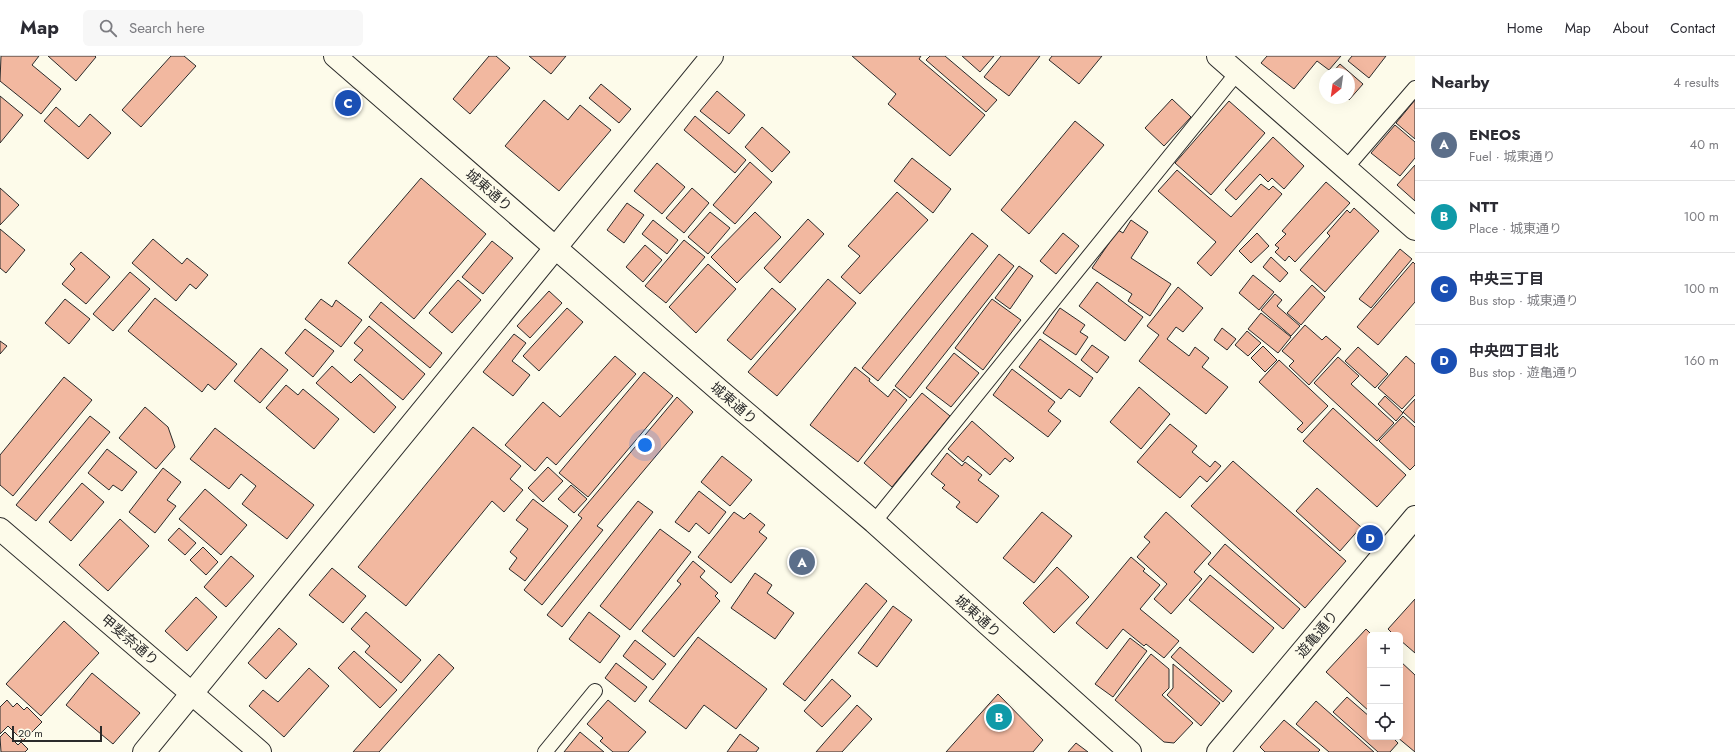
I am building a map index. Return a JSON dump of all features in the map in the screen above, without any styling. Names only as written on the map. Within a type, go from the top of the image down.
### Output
[{"type":"main road","name":"城東通り","points":[[335,56],[555,248],[874,522],[1130,752]]},
{"type":"main road","points":[[144,752],[712,56]]},
{"type":"main road","points":[[1218,56],[1415,229]]},
{"type":"main road","name":"遊亀通り","points":[[1218,752],[1415,517]]},
{"type":"main road","name":"甲斐奈通り","points":[[0,529],[260,752]]},
{"type":"lane","points":[[874,522],[1237,72]]},
{"type":"lane","points":[[1346,168],[1415,88]]},
{"type":"lane","points":[[545,752],[595,691]]},
{"type":"building","points":[[1,56],[39,56],[32,65],[61,89],[41,114],[0,81]]},
{"type":"building","points":[[48,56],[95,56],[96,57],[76,81]]},
{"type":"building","points":[[171,56],[184,56],[196,66],[141,127],[122,110]]},
{"type":"building","points":[[489,56],[496,56],[510,68],[470,114],[453,99]]},
{"type":"building","points":[[529,56],[566,56],[551,74]]},
{"type":"building","points":[[852,56],[921,56],[919,59],[985,115],[950,156],[888,104],[896,94]]},
{"type":"building","points":[[930,56],[945,56],[997,100],[986,112],[926,60]]},
{"type":"building","points":[[962,56],[994,56],[980,72]]},
{"type":"building","points":[[1001,56],[1040,56],[1009,96],[984,77]]},
{"type":"building","points":[[1052,56],[1102,56],[1079,84],[1049,60]]},
{"type":"building","points":[[1267,56],[1341,56],[1331,68],[1326,68],[1317,61],[1294,89],[1261,63]]},
{"type":"building","points":[[1352,56],[1386,56],[1369,78],[1348,61]]},
{"type":"building","points":[[1340,64],[1345,68],[1336,68]]},
{"type":"building","points":[[1355,77],[1363,84],[1355,93]]},
{"type":"building","points":[[601,84],[631,109],[619,123],[589,98]]},
{"type":"building","points":[[717,91],[745,115],[729,134],[700,111]]},
{"type":"building","points":[[0,96],[23,115],[0,143]]},
{"type":"building","points":[[1172,99],[1191,117],[1164,146],[1145,128]]},
{"type":"building","points":[[544,100],[568,120],[580,105],[611,130],[559,191],[505,146]]},
{"type":"building","points":[[1415,100],[1415,139],[1396,123]]},
{"type":"building","points":[[1229,101],[1265,133],[1211,195],[1175,163]]},
{"type":"building","points":[[56,107],[79,127],[90,114],[111,133],[88,159],[44,121]]},
{"type":"building","points":[[695,116],[746,160],[735,173],[684,130]]},
{"type":"building","points":[[1075,121],[1104,145],[1029,234],[1001,210]]},
{"type":"building","points":[[1395,125],[1415,142],[1415,158],[1400,176],[1371,153]]},
{"type":"building","points":[[762,127],[790,152],[772,172],[745,147]]},
{"type":"building","points":[[1273,137],[1304,166],[1284,189],[1272,178],[1268,182],[1260,174],[1236,200],[1225,190]]},
{"type":"building","points":[[912,158],[951,189],[933,213],[894,181]]},
{"type":"building","points":[[750,162],[772,182],[735,224],[713,205]]},
{"type":"building","points":[[657,163],[685,187],[662,214],[634,191]]},
{"type":"building","points":[[1415,165],[1415,201],[1397,185]]},
{"type":"building","points":[[1177,170],[1231,217],[1261,184],[1269,190],[1273,186],[1282,194],[1211,276],[1197,263],[1216,242],[1158,191]]},
{"type":"building","points":[[421,178],[486,234],[414,319],[348,263]]},
{"type":"building","points":[[1326,182],[1350,203],[1295,262],[1289,256],[1285,261],[1275,252],[1279,248],[1275,245],[1286,234],[1282,231]]},
{"type":"building","points":[[0,188],[19,205],[0,225]]},
{"type":"building","points":[[692,188],[709,203],[684,233],[666,218]]},
{"type":"building","points":[[897,192],[928,220],[860,294],[841,277],[860,256],[848,246]]},
{"type":"building","points":[[627,203],[644,215],[624,243],[607,230]]},
{"type":"building","points":[[1354,208],[1379,231],[1325,292],[1300,270],[1330,236],[1327,233],[1347,210],[1350,213]]},
{"type":"building","points":[[710,212],[730,228],[708,254],[688,237]]},
{"type":"building","points":[[755,212],[781,237],[737,283],[711,257]]},
{"type":"building","points":[[808,219],[824,234],[780,283],[764,268]]},
{"type":"building","points":[[653,220],[678,240],[667,254],[642,234]]},
{"type":"building","points":[[1131,220],[1148,232],[1131,258],[1171,284],[1150,316],[1128,301],[1132,294],[1092,268],[1118,230],[1123,233]]},
{"type":"building","points":[[0,229],[25,250],[6,273],[0,268]]},
{"type":"building","points":[[972,233],[988,246],[878,381],[862,368]]},
{"type":"building","points":[[1063,233],[1079,246],[1056,274],[1040,261]]},
{"type":"building","points":[[1257,233],[1269,246],[1251,263],[1239,251]]},
{"type":"building","points":[[153,239],[182,264],[187,258],[208,275],[196,289],[190,284],[176,301],[132,263]]},
{"type":"building","points":[[684,240],[705,257],[666,303],[645,286]]},
{"type":"building","points":[[492,241],[513,258],[483,294],[462,277]]},
{"type":"building","points":[[645,245],[662,260],[643,282],[626,267]]},
{"type":"building","points":[[1400,249],[1412,259],[1371,308],[1359,299]]},
{"type":"building","points":[[81,252],[110,277],[86,304],[62,284],[75,269],[70,264]]},
{"type":"building","points":[[999,254],[1014,266],[910,398],[895,386]]},
{"type":"building","points":[[1271,257],[1288,273],[1280,282],[1263,267]]},
{"type":"building","points":[[1413,262],[1415,264],[1415,302],[1378,345],[1357,327]]},
{"type":"building","points":[[708,264],[736,289],[696,333],[669,307]]},
{"type":"building","points":[[1019,266],[1033,276],[1010,309],[995,298]]},
{"type":"building","points":[[130,272],[150,289],[113,331],[93,314]]},
{"type":"building","points":[[1253,275],[1274,292],[1259,310],[1239,293]]},
{"type":"building","points":[[828,279],[856,303],[777,396],[748,372]]},
{"type":"building","points":[[458,280],[481,300],[452,333],[429,313]]},
{"type":"building","points":[[1097,282],[1143,317],[1125,341],[1079,306]]},
{"type":"building","points":[[1312,285],[1325,297],[1301,325],[1287,313]]},
{"type":"building","points":[[1178,287],[1203,308],[1183,332],[1176,327],[1167,339],[1189,356],[1195,347],[1209,358],[1202,367],[1228,387],[1206,414],[1139,361],[1159,335],[1147,326]]},
{"type":"building","points":[[772,288],[796,309],[751,360],[727,340]]},
{"type":"building","points":[[549,291],[562,303],[530,338],[517,326]]},
{"type":"building","points":[[1275,294],[1282,300],[1277,306],[1300,326],[1291,336],[1261,310]]},
{"type":"building","points":[[155,298],[237,364],[215,390],[208,384],[202,392],[128,331]]},
{"type":"building","points":[[65,299],[90,319],[69,344],[45,323]]},
{"type":"building","points":[[321,299],[332,307],[336,300],[362,320],[341,347],[305,319]]},
{"type":"building","points":[[992,299],[1021,320],[983,370],[955,348]]},
{"type":"building","points":[[381,302],[442,353],[430,368],[369,317]]},
{"type":"building","points":[[567,308],[583,322],[539,371],[523,356]]},
{"type":"building","points":[[1060,308],[1085,325],[1080,332],[1088,337],[1076,355],[1043,333]]},
{"type":"building","points":[[1261,313],[1291,337],[1278,353],[1248,329]]},
{"type":"building","points":[[1305,325],[1322,340],[1326,336],[1341,349],[1309,385],[1289,366],[1294,361],[1282,351]]},
{"type":"building","points":[[369,326],[425,374],[403,400],[354,360],[363,350],[354,343]]},
{"type":"building","points":[[1222,328],[1236,339],[1227,350],[1214,340]]},
{"type":"building","points":[[305,329],[334,351],[313,377],[285,353]]},
{"type":"building","points":[[1247,331],[1261,343],[1248,356],[1235,345]]},
{"type":"building","points":[[514,334],[526,343],[512,361],[530,375],[513,396],[483,372]]},
{"type":"building","points":[[1040,339],[1093,378],[1080,397],[1069,389],[1061,399],[1019,367]]},
{"type":"building","points":[[0,341],[7,346],[0,354]]},
{"type":"building","points":[[1092,345],[1109,357],[1097,373],[1081,360]]},
{"type":"building","points":[[1263,346],[1277,360],[1265,372],[1251,358]]},
{"type":"building","points":[[1358,347],[1388,374],[1375,388],[1345,361]]},
{"type":"building","points":[[261,348],[288,370],[260,403],[234,381]]},
{"type":"building","points":[[954,353],[979,373],[951,407],[926,388]]},
{"type":"building","points":[[615,356],[636,374],[556,465],[547,457],[535,471],[505,445],[543,402],[560,417]]},
{"type":"building","points":[[1406,356],[1415,364],[1415,395],[1402,409],[1378,388]]},
{"type":"building","points":[[1338,357],[1359,376],[1351,384],[1394,423],[1377,441],[1314,383]]},
{"type":"building","points":[[1279,360],[1328,406],[1302,433],[1297,429],[1303,423],[1259,382]]},
{"type":"building","points":[[332,366],[351,383],[360,374],[396,407],[374,433],[316,383]]},
{"type":"building","points":[[855,367],[870,379],[869,381],[888,397],[894,389],[907,400],[858,462],[810,425]]},
{"type":"building","points":[[1012,369],[1055,402],[1048,411],[1061,421],[1048,437],[993,395]]},
{"type":"building","points":[[644,372],[673,396],[588,497],[559,473]]},
{"type":"building","points":[[64,377],[92,400],[13,496],[0,485],[0,455]]},
{"type":"building","points":[[286,385],[298,395],[303,389],[339,419],[314,449],[266,408]]},
{"type":"building","points":[[1139,387],[1170,414],[1141,449],[1110,422]]},
{"type":"building","points":[[922,393],[950,416],[892,487],[864,463]]},
{"type":"building","points":[[1385,396],[1403,413],[1396,421],[1378,404]]},
{"type":"building","points":[[677,397],[693,412],[597,526],[603,530],[542,605],[524,590],[582,518],[578,515]]},
{"type":"building","points":[[1415,399],[1415,423],[1403,412]]},
{"type":"building","points":[[145,407],[168,427],[175,447],[156,469],[119,438]]},
{"type":"building","points":[[1333,408],[1406,475],[1377,507],[1303,441]]},
{"type":"building","points":[[90,416],[110,432],[36,521],[16,505]]},
{"type":"building","points":[[1403,416],[1415,427],[1415,465],[1410,470],[1379,441]]},
{"type":"building","points":[[972,421],[1014,458],[1010,462],[1005,458],[990,475],[968,456],[963,462],[948,449]]},
{"type":"building","points":[[1170,424],[1197,446],[1192,452],[1210,467],[1215,461],[1221,466],[1207,482],[1200,476],[1180,498],[1137,462]]},
{"type":"building","points":[[473,427],[521,466],[510,479],[523,490],[504,512],[492,501],[406,606],[358,567]]},
{"type":"building","points":[[215,428],[314,505],[287,539],[242,504],[256,486],[241,474],[229,489],[190,459]]},
{"type":"building","points":[[107,449],[137,472],[122,491],[113,485],[109,490],[88,473]]},
{"type":"building","points":[[947,453],[962,466],[965,462],[982,475],[978,480],[999,496],[977,523],[956,507],[960,502],[942,488],[945,485],[931,474]]},
{"type":"building","points":[[722,456],[752,480],[730,506],[701,482]]},
{"type":"building","points":[[1233,461],[1346,561],[1305,608],[1191,506]]},
{"type":"building","points":[[548,467],[563,481],[543,502],[528,488]]},
{"type":"building","points":[[163,468],[181,482],[167,500],[176,506],[155,533],[129,512]]},
{"type":"building","points":[[82,483],[104,502],[71,541],[49,522]]},
{"type":"building","points":[[571,485],[587,499],[574,513],[558,499]]},
{"type":"building","points":[[1317,488],[1361,527],[1340,551],[1296,511]]},
{"type":"building","points":[[205,489],[247,525],[221,555],[179,519]]},
{"type":"building","points":[[699,491],[726,512],[709,534],[696,523],[689,532],[675,522]]},
{"type":"building","points":[[533,499],[568,526],[525,581],[509,569],[517,558],[510,552],[528,529],[516,520]]},
{"type":"building","points":[[638,501],[653,512],[562,627],[547,615]]},
{"type":"building","points":[[734,512],[744,519],[750,513],[765,525],[759,532],[767,538],[731,583],[698,557]]},
{"type":"building","points":[[1042,512],[1072,536],[1034,583],[1003,558]]},
{"type":"building","points":[[1166,512],[1211,553],[1194,572],[1202,579],[1171,614],[1154,599],[1167,584],[1137,557],[1150,542],[1144,537]]},
{"type":"building","points":[[120,519],[149,546],[108,591],[79,565]]},
{"type":"building","points":[[179,528],[196,543],[185,555],[168,540]]},
{"type":"building","points":[[660,529],[691,552],[630,630],[600,606]]},
{"type":"building","points":[[1225,544],[1300,609],[1283,629],[1208,564]]},
{"type":"building","points":[[203,547],[218,562],[206,575],[190,560]]},
{"type":"building","points":[[231,556],[254,576],[226,607],[204,587]]},
{"type":"building","points":[[1131,557],[1145,569],[1143,571],[1160,585],[1140,609],[1179,641],[1164,658],[1146,644],[1144,646],[1123,629],[1107,649],[1076,623]]},
{"type":"building","points":[[693,561],[705,571],[700,577],[718,593],[715,596],[720,601],[674,657],[642,631],[681,584],[677,581]]},
{"type":"building","points":[[1057,567],[1089,597],[1054,633],[1023,603]]},
{"type":"building","points":[[332,568],[366,596],[343,623],[309,595]]},
{"type":"building","points":[[755,573],[772,585],[767,593],[794,613],[775,639],[731,608]]},
{"type":"building","points":[[1210,575],[1274,628],[1253,653],[1189,600]]},
{"type":"building","points":[[866,583],[887,601],[805,701],[783,684]]},
{"type":"building","points":[[196,597],[217,617],[187,651],[165,631]]},
{"type":"building","points":[[1415,599],[1415,653],[1403,643],[1403,632],[1391,632],[1388,629]]},
{"type":"building","points":[[893,606],[912,620],[877,667],[858,653]]},
{"type":"building","points":[[366,612],[421,660],[401,683],[365,652],[370,646],[351,629]]},
{"type":"building","points":[[589,612],[620,636],[600,663],[569,639]]},
{"type":"building","points":[[64,621],[99,653],[41,716],[6,684]]},
{"type":"building","points":[[279,628],[297,644],[266,679],[248,663]]},
{"type":"building","points":[[1366,629],[1369,632],[1367,632],[1367,709],[1326,672]]},
{"type":"building","points":[[698,637],[767,689],[736,729],[704,705],[686,729],[649,701]]},
{"type":"building","points":[[1130,638],[1147,651],[1113,697],[1095,684]]},
{"type":"building","points":[[635,640],[666,664],[653,680],[623,656]]},
{"type":"building","points":[[1180,647],[1232,691],[1223,702],[1171,657]]},
{"type":"building","points":[[354,651],[397,690],[380,708],[338,668]]},
{"type":"building","points":[[439,654],[454,668],[379,752],[353,752]]},
{"type":"building","points":[[1151,654],[1169,669],[1169,688],[1162,695],[1193,723],[1174,743],[1164,742],[1115,700]]},
{"type":"building","points":[[616,663],[647,687],[635,702],[605,678]]},
{"type":"building","points":[[1173,664],[1220,703],[1201,726],[1167,695],[1173,688]]},
{"type":"building","points":[[1403,664],[1415,675],[1415,752],[1401,740],[1403,740]]},
{"type":"building","points":[[309,668],[329,686],[284,737],[249,706],[263,690],[278,702]]},
{"type":"building","points":[[92,673],[140,713],[113,744],[66,705]]},
{"type":"building","points":[[832,679],[851,696],[822,727],[804,711]]},
{"type":"building","points":[[998,694],[1043,740],[1033,752],[946,752]]},
{"type":"building","points":[[1347,697],[1367,714],[1367,740],[1395,740],[1398,743],[1390,752],[1378,752],[1333,712]]},
{"type":"building","points":[[7,700],[13,707],[17,703],[24,710],[27,707],[42,722],[23,741],[8,726],[0,734],[0,707]]},
{"type":"building","points":[[608,700],[646,732],[628,752],[613,752],[600,741],[603,738],[587,724]]},
{"type":"building","points":[[1316,701],[1374,752],[1329,752],[1296,724]]},
{"type":"building","points":[[857,705],[872,719],[842,752],[816,752]]},
{"type":"building","points":[[1284,720],[1320,750],[1318,752],[1265,752],[1260,747]]},
{"type":"building","points":[[5,732],[18,745],[21,742],[28,749],[25,752],[1,752],[0,737]]},
{"type":"building","points":[[580,732],[604,752],[564,752]]},
{"type":"building","points":[[740,734],[759,748],[756,752],[727,752]]},
{"type":"building","points":[[1076,743],[1088,752],[1068,752]]},
{"type":"place","name":"中央三丁目","points":[[348,103]]},
{"type":"place","name":"中央四丁目北","points":[[1370,538]]},
{"type":"place","name":"ENEOS","points":[[802,562]]},
{"type":"place","name":"NTT","points":[[999,717]]}]
